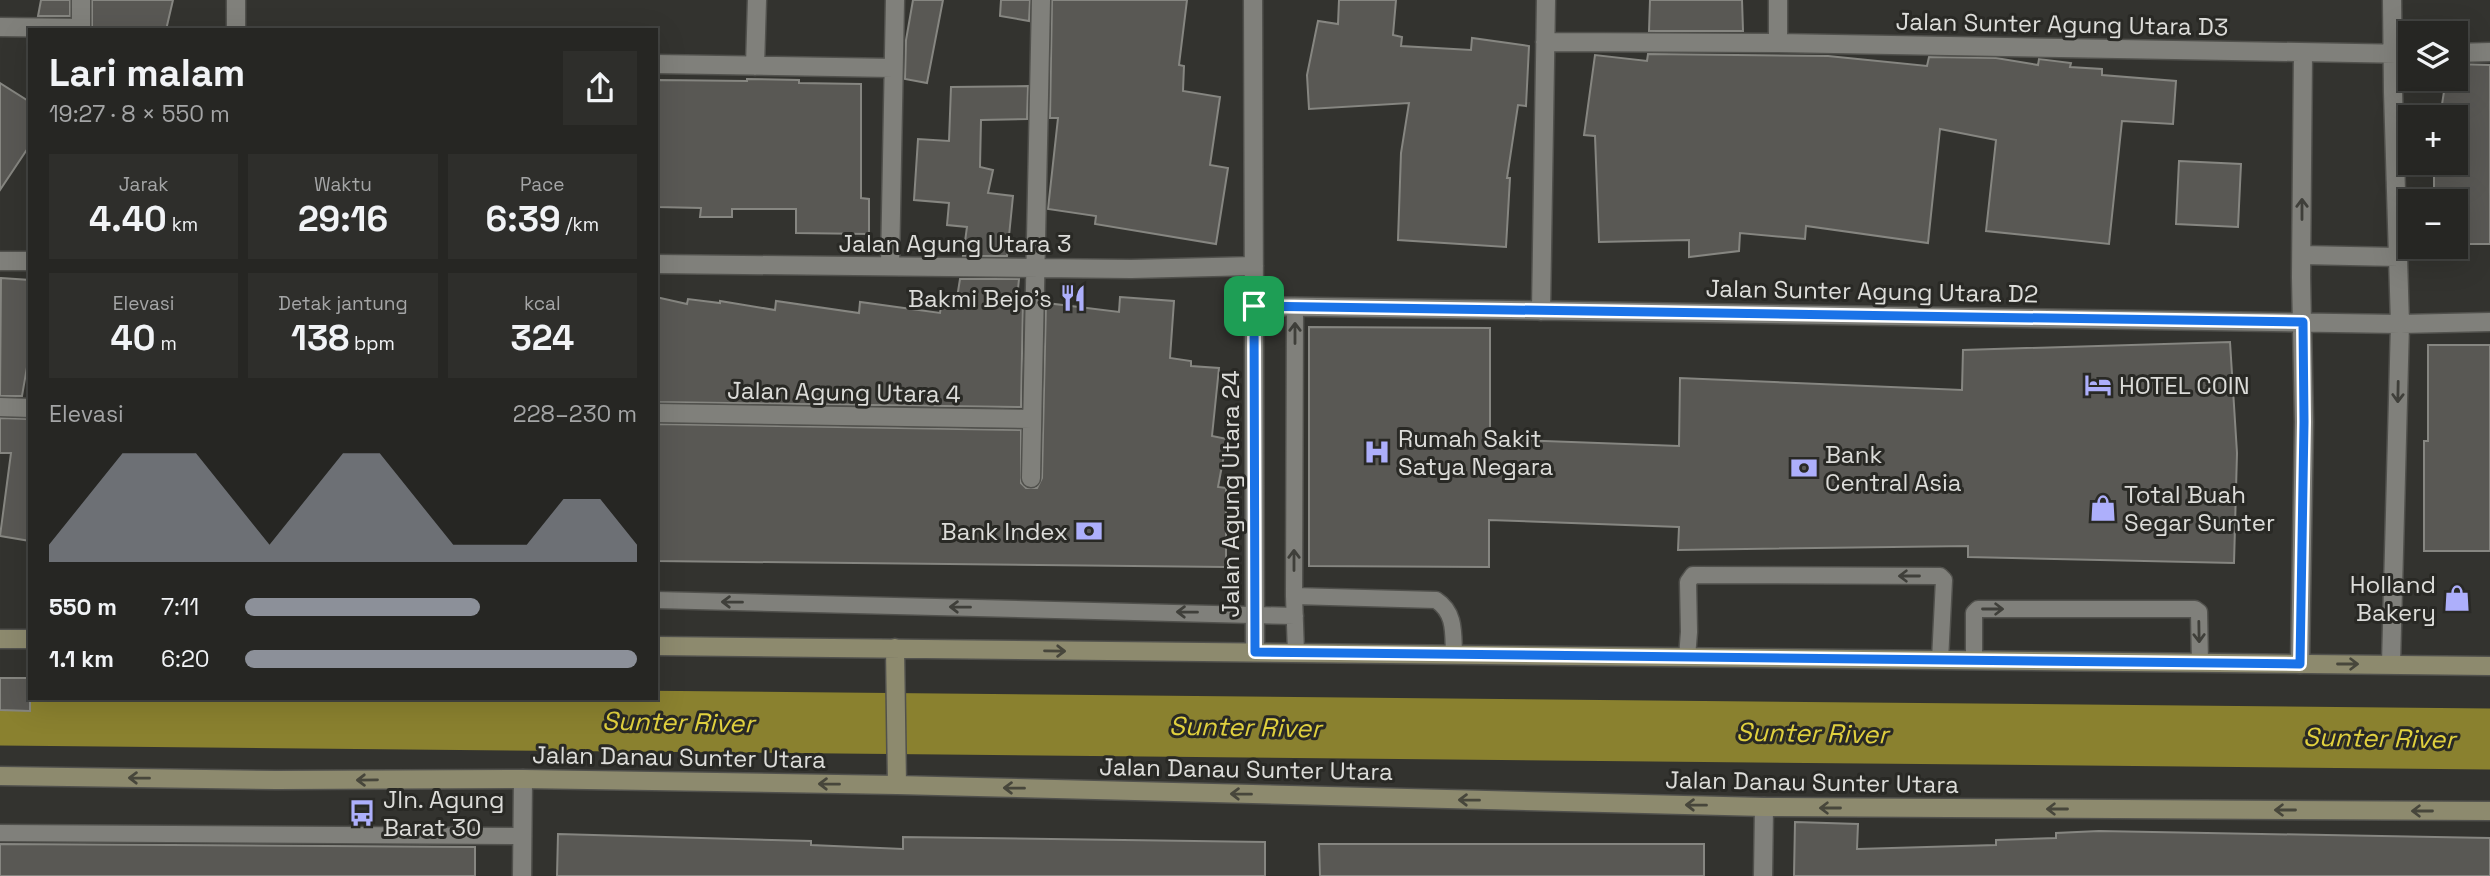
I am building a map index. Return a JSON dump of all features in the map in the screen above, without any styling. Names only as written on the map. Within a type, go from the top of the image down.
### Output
[{"type":"main road","points":[[0,639],[28,639]]},
{"type":"main road","points":[[658,646],[2490,666]]},
{"type":"main road","points":[[895,648],[897,785]]},
{"type":"main road","name":"Jalan Danau Sunter Utara","points":[[0,776],[276,780],[523,779],[897,785],[1765,807],[2490,811]]},
{"type":"street","points":[[81,28],[82,0]]},
{"type":"street","points":[[236,0],[236,28]]},
{"type":"street","points":[[755,66],[757,0]]},
{"type":"street","points":[[890,266],[895,0]]},
{"type":"street","points":[[1031,478],[1041,0]]},
{"type":"street","name":"Jalan Agung Utara 24","points":[[1253,0],[1255,652]]},
{"type":"street","points":[[1542,311],[1546,0]]},
{"type":"street","points":[[1778,0],[1778,43]]},
{"type":"street","points":[[2392,0],[2398,37]]},
{"type":"street","points":[[0,27],[40,28]]},
{"type":"street","name":"Jalan Sunter Agung Utara D3","points":[[1545,41],[2398,55]]},
{"type":"street","points":[[2468,53],[2490,52]]},
{"type":"street","points":[[2300,664],[2304,422],[2303,53]]},
{"type":"street","points":[[658,64],[894,68]]},
{"type":"street","points":[[2399,189],[2400,91]]},
{"type":"street","points":[[2302,255],[2398,257]]},
{"type":"street","points":[[2391,664],[2400,324],[2398,259]]},
{"type":"street","points":[[0,261],[28,261]]},
{"type":"street","name":"Jalan Agung Utara 3","points":[[658,264],[1035,268],[1254,266]]},
{"type":"street","name":"Jalan Sunter Agung Utara D2","points":[[1254,306],[2400,324],[2490,322]]},
{"type":"street","points":[[0,407],[28,408]]},
{"type":"street","name":"Jalan Agung Utara 4","points":[[658,413],[1032,419]]},
{"type":"street","points":[[522,876],[523,779]]},
{"type":"street","points":[[1763,876],[1765,807]]},
{"type":"lane","points":[[1295,306],[1296,653]]},
{"type":"lane","points":[[1687,657],[1688,582],[1693,575],[1940,576],[1944,580],[1940,660]]},
{"type":"lane","points":[[1294,596],[1436,600],[1450,613],[1454,654]]},
{"type":"lane","points":[[658,600],[1295,616]]},
{"type":"lane","points":[[1974,660],[1974,613],[1978,609],[2195,609],[2199,612],[2200,663]]},
{"type":"lane","points":[[0,833],[523,836]]},
{"type":"building","points":[[41,0],[70,0],[70,16],[38,16]]},
{"type":"building","points":[[92,0],[173,0],[166,28],[92,28]]},
{"type":"building","points":[[913,0],[943,0],[927,83],[905,79],[906,40]]},
{"type":"building","points":[[1001,0],[1030,0],[1029,21],[1000,16]]},
{"type":"building","points":[[1052,0],[1187,0],[1179,65],[1184,66],[1183,91],[1220,97],[1210,165],[1228,168],[1216,244],[1095,224],[1096,216],[1048,209],[1058,118],[1050,118]]},
{"type":"building","points":[[1339,0],[1396,0],[1393,35],[1402,37],[1401,46],[1471,50],[1472,38],[1529,46],[1526,106],[1518,105],[1507,178],[1510,178],[1506,247],[1398,240],[1401,153],[1409,103],[1309,109],[1307,75],[1318,21],[1338,24]]},
{"type":"building","points":[[1650,0],[1742,0],[1743,31],[1649,31]]},
{"type":"building","points":[[1648,54],[1828,56],[1927,66],[1929,57],[1996,58],[2038,65],[2039,59],[2071,63],[2070,67],[2102,69],[2102,75],[2176,81],[2173,124],[2122,121],[2109,244],[1986,231],[1996,140],[1940,129],[1928,243],[1806,226],[1805,239],[1740,233],[1739,251],[1689,257],[1689,240],[1599,242],[1595,136],[1584,135],[1595,55],[1647,61]]},
{"type":"building","points":[[2468,64],[2490,65],[2490,244],[2468,244],[2468,189],[2434,189],[2434,175],[2468,175],[2468,105],[2442,105],[2444,91],[2468,91]]},
{"type":"building","points":[[747,79],[861,84],[861,198],[869,199],[869,234],[796,233],[796,209],[732,209],[732,217],[700,217],[701,208],[658,207],[659,80]]},
{"type":"building","points":[[0,83],[28,101],[28,148],[0,190]]},
{"type":"building","points":[[1028,86],[1027,119],[981,120],[980,167],[993,170],[988,193],[1013,196],[1007,256],[963,256],[967,227],[947,225],[949,203],[914,200],[918,139],[949,141],[951,87]]},
{"type":"building","points":[[2179,161],[2241,164],[2238,227],[2176,224]]},
{"type":"building","points":[[1,278],[28,280],[28,362],[22,396],[0,396]]},
{"type":"building","points":[[960,279],[1019,279],[1017,299],[1023,300],[1021,407],[658,402],[658,297],[687,304],[688,299],[720,301],[775,310],[776,301],[859,313],[860,302],[940,313],[942,301],[956,304]]},
{"type":"building","points":[[1120,297],[1174,301],[1170,358],[1191,361],[1191,366],[1219,368],[1212,436],[1227,439],[1218,487],[1226,488],[1226,567],[658,561],[658,424],[1021,430],[1021,483],[1026,488],[1037,488],[1042,478],[1046,303],[1119,312]]},
{"type":"building","points":[[1309,327],[1490,328],[1490,439],[1679,446],[1680,378],[1962,390],[1963,350],[2230,342],[2237,453],[2234,563],[1968,557],[1968,546],[1678,550],[1679,527],[1489,520],[1489,567],[1309,566]]},
{"type":"building","points":[[2428,345],[2490,345],[2490,551],[2424,551],[2424,441],[2428,441]]},
{"type":"building","points":[[0,418],[28,419],[28,541],[0,536],[11,453],[0,453]]},
{"type":"building","points":[[0,678],[28,678],[30,711],[0,710]]},
{"type":"building","points":[[1795,822],[1858,824],[1857,849],[1996,845],[1996,840],[2056,838],[2056,833],[2099,831],[2490,838],[2490,876],[1794,876]]},
{"type":"building","points":[[558,834],[811,841],[811,845],[903,849],[903,837],[1265,842],[1265,876],[557,876]]},
{"type":"building","points":[[0,844],[475,847],[475,876],[0,876]]},
{"type":"building","points":[[1319,844],[1704,844],[1704,876],[1320,876]]},
{"type":"waterway","name":"Sunter River","points":[[0,715],[2490,739]]},
{"type":"place","name":"Bakmi Bejo's","points":[[1073,298]]},
{"type":"place","name":"HOTEL COIN","points":[[2098,385]]},
{"type":"place","name":"Rumah Sakit Satya Negara","points":[[1377,452]]},
{"type":"place","name":"Bank Central Asia","points":[[1804,468]]},
{"type":"place","name":"Total Buah Segar Sunter","points":[[2103,508]]},
{"type":"place","name":"Bank Index","points":[[1089,531]]},
{"type":"place","name":"Holland Bakery","points":[[2457,598]]},
{"type":"place","name":"Jln. Agung Barat 30","points":[[362,813]]},
{"type":"route","points":[[1254,306],[2303,322],[2300,664],[1255,652],[1254,306]]}]
